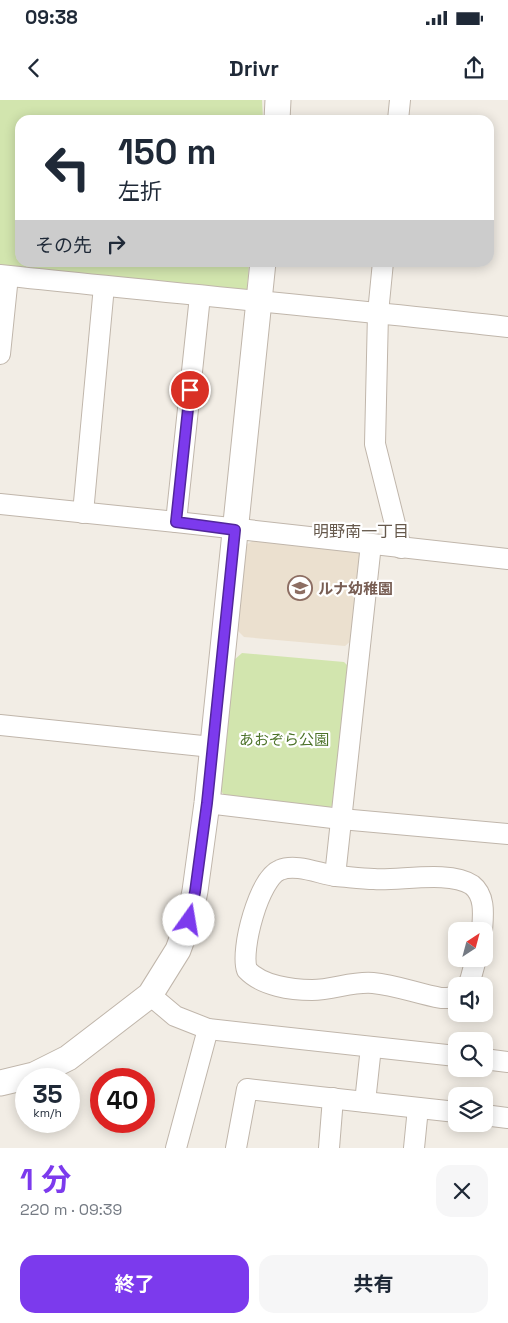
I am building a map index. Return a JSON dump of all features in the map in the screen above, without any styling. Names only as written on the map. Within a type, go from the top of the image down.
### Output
[{"type":"street","points":[[277,115],[278,100]]},
{"type":"street","points":[[398,115],[400,100]]},
{"type":"street","points":[[0,1083],[34,1075],[68,1058],[150,995],[178,950],[189,920],[195,892],[207,803],[262,267]]},
{"type":"street","points":[[383,267],[378,313],[375,444],[401,548]]},
{"type":"street","points":[[0,354],[4,276],[508,327]]},
{"type":"street","points":[[82,513],[104,286]]},
{"type":"street","points":[[176,522],[200,296]]},
{"type":"street","points":[[0,504],[508,560]]},
{"type":"street","points":[[335,876],[371,544]]},
{"type":"street","points":[[0,725],[212,747]]},
{"type":"street","points":[[207,803],[341,819],[508,834]]},
{"type":"street","points":[[448,998],[440,998],[374,983],[357,983],[312,990],[270,983],[250,973],[245,960],[250,932],[262,892],[272,875],[281,869],[295,868],[335,876],[376,880],[413,877],[464,881],[476,889],[482,901],[482,922]]},
{"type":"street","points":[[150,995],[175,1016],[208,1029],[448,1055]]},
{"type":"street","points":[[176,1148],[208,1029]]},
{"type":"street","points":[[365,1102],[371,1047]]},
{"type":"street","points":[[493,1060],[508,1062]]},
{"type":"street","points":[[236,1148],[246,1088],[448,1111]]},
{"type":"street","points":[[329,1148],[333,1098]]},
{"type":"street","points":[[414,1148],[418,1108]]},
{"type":"street","points":[[493,1116],[508,1118]]},
{"type":"shaded area","name":"ルナ幼稚園","points":[[254,540],[355,549],[362,556],[352,640],[345,646],[244,637],[237,630],[246,545]]},
{"type":"green space","points":[[0,100],[262,100],[263,115],[15,115],[15,267],[0,265]]},
{"type":"green space","points":[[20,267],[249,267],[247,290]]},
{"type":"green space","name":"あおぞら公園","points":[[242,653],[344,662],[350,668],[336,802],[328,809],[226,797],[220,790],[234,660]]},
{"type":"place","name":"ルナ幼稚園","points":[[300,588]]},
{"type":"district","name":"明野南一丁目","points":[[361,531]]},
{"type":"route","points":[[189,920],[195,892],[207,803],[235,530],[176,522],[190,390]]}]
